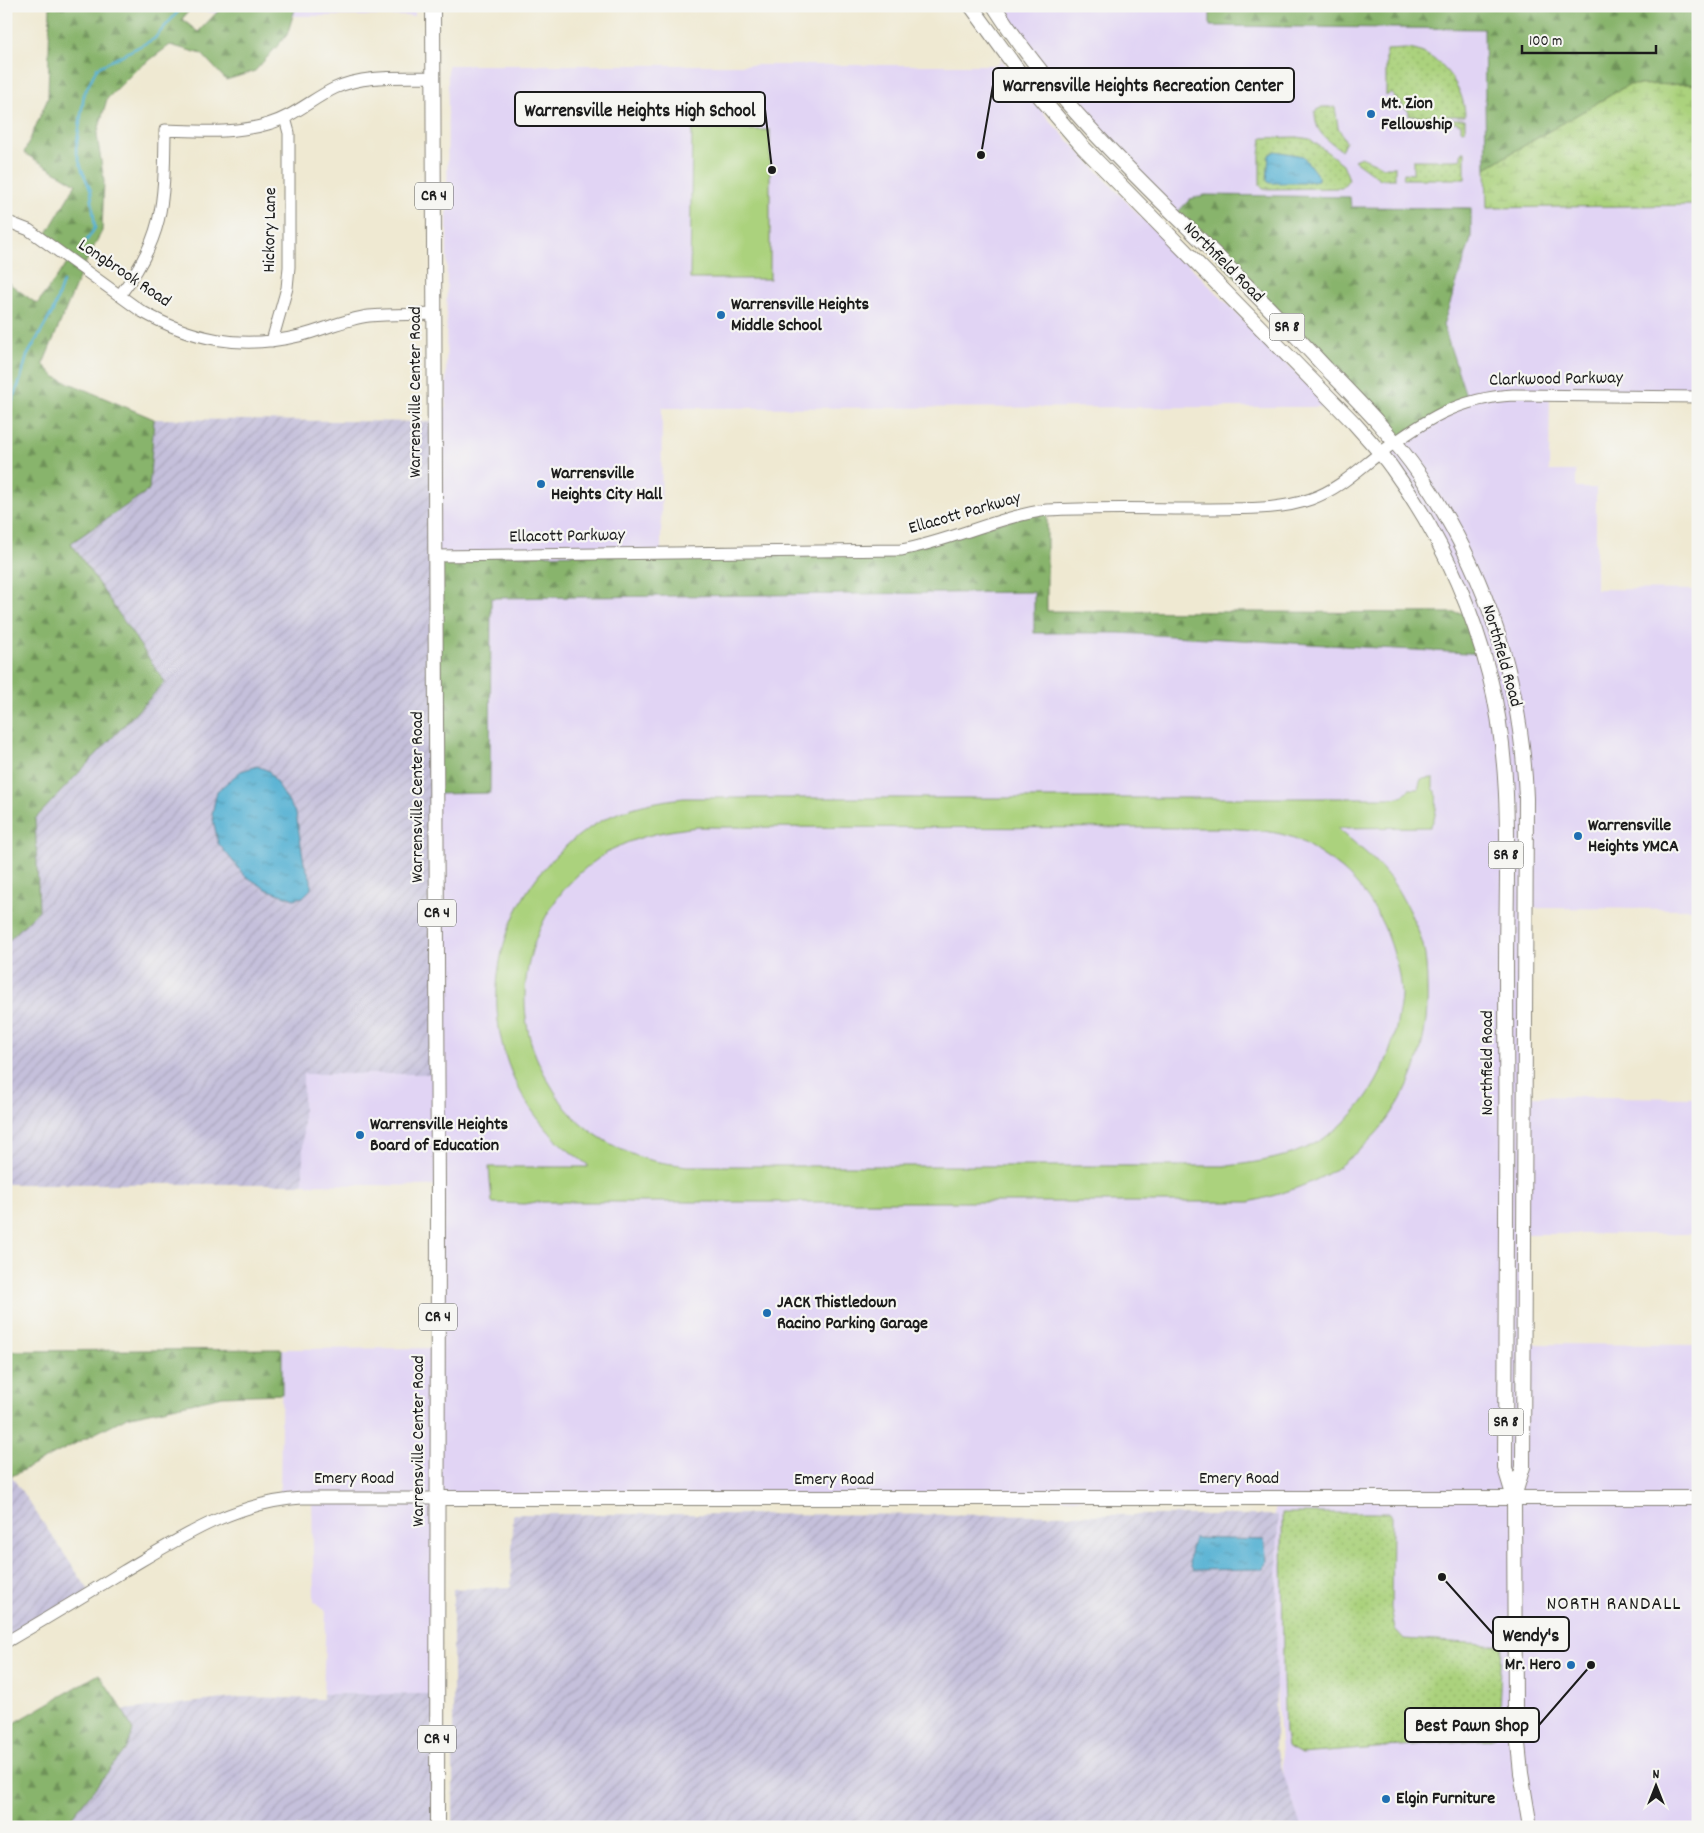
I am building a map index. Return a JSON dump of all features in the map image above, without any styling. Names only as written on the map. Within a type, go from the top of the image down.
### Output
[{"type":"main road","name":"Warrensville Center Road","points":[[434,6],[438,1198],[437,1827]]},
{"type":"main road","name":"Northfield Road","points":[[971,6],[1022,76],[1083,147],[1354,422],[1380,454],[1414,501],[1454,574],[1470,613],[1489,672],[1498,712],[1505,772],[1507,1011],[1505,1468],[1514,1498],[1515,1707],[1517,1738],[1530,1827]]},
{"type":"main road","name":"Northfield Road","points":[[994,6],[1040,71],[1096,135],[1307,348],[1396,443],[1419,474],[1458,537],[1487,601],[1509,671],[1518,717],[1525,779],[1523,1467],[1514,1498]]},
{"type":"main road","points":[[1506,917],[1526,917]]},
{"type":"main road","points":[[1507,1011],[1525,1011]]},
{"type":"main road","points":[[1506,1172],[1525,1172]]},
{"type":"main road","points":[[1506,1344],[1524,1344]]},
{"type":"main road","name":"Emery Road","points":[[437,1498],[1698,1498]]},
{"type":"street","points":[[120,295],[146,256],[157,226],[164,191],[165,130],[235,130],[254,128],[285,118],[337,87],[356,81],[377,78],[434,77]]},
{"type":"street","name":"Hickory Lane","points":[[272,341],[287,288],[289,268],[288,133],[285,118]]},
{"type":"street","name":"Longbrook Road","points":[[6,221],[29,230],[160,321],[185,332],[208,339],[233,342],[272,341],[300,336],[368,316],[434,314]]},
{"type":"street","name":"Clarkwood Parkway","points":[[1396,443],[1440,413],[1468,402],[1494,396],[1698,397]]},
{"type":"street","name":"Ellacott Parkway","points":[[435,556],[901,550],[928,544],[1027,513],[1048,510],[1264,509],[1314,498],[1337,487],[1396,443]]},
{"type":"street","name":"Emery Road","points":[[6,1642],[190,1532],[239,1510],[263,1503],[298,1498],[437,1498]]},
{"type":"shaded area","points":[[138,6],[415,6],[415,16],[251,16]]},
{"type":"shaded area","points":[[994,6],[1210,6],[1211,26],[1484,29],[1487,208],[1698,205],[1698,397],[1550,396],[1549,471],[1576,471],[1576,488],[1596,488],[1596,589],[1698,590],[1698,909],[1526,908],[1526,1096],[1698,1098],[1698,1234],[1525,1234],[1525,1344],[1698,1345],[1698,1827],[1292,1827],[1281,1757],[1276,1686],[1275,1499],[437,1498],[437,1694],[323,1694],[326,1611],[314,1601],[312,1498],[280,1499],[282,1349],[437,1348],[438,1186],[303,1184],[303,1074],[437,1074],[435,598],[1034,592],[1035,633],[1119,633],[1483,653],[1464,596],[1380,454],[1467,402],[1443,325],[1471,239],[1471,208],[1350,207],[1350,197],[1205,195],[1175,215],[1136,177]]},
{"type":"shaded area","points":[[1000,58],[1050,121],[1143,219],[1330,407],[662,408],[661,553],[435,556],[435,409],[446,408],[448,65],[996,65],[1000,63]]},
{"type":"shaded area","points":[[154,419],[435,422],[438,1074],[303,1074],[303,1184],[6,1184],[6,943],[39,910],[35,819],[164,682],[71,542],[149,490]]},
{"type":"shaded area","points":[[12,1477],[90,1592],[6,1642],[6,1479]]},
{"type":"shaded area","points":[[513,1514],[1278,1515],[1275,1748],[1301,1827],[453,1827],[453,1589],[511,1587]]},
{"type":"shaded area","points":[[323,1694],[437,1694],[437,1827],[73,1827],[71,1818],[127,1748],[133,1731],[123,1710],[243,1697],[322,1699]]},
{"type":"green space","points":[[50,6],[193,6],[182,19],[198,32],[223,6],[296,6],[287,35],[255,71],[226,80],[202,54],[170,45],[136,70],[107,99],[97,135],[104,181],[102,231],[83,268],[43,364],[55,377],[154,419],[149,490],[71,543],[165,682],[35,819],[39,910],[6,943],[6,281],[37,304],[70,259],[43,240],[76,184],[24,153],[48,98]]},
{"type":"green space","points":[[1210,6],[1698,6],[1698,84],[1628,85],[1486,168],[1484,29],[1210,26]]},
{"type":"green space","points":[[1406,49],[1428,56],[1447,72],[1455,82],[1460,93],[1465,116],[1409,116],[1409,112],[1391,93],[1386,96],[1386,50]]},
{"type":"green space","points":[[1698,84],[1698,205],[1487,208],[1486,168],[1628,85]]},
{"type":"green space","points":[[1322,107],[1335,107],[1338,127],[1346,142],[1341,150],[1325,138],[1319,130],[1315,111]]},
{"type":"green space","points":[[1421,119],[1465,119],[1465,130],[1461,130],[1461,124],[1457,122],[1421,122]]},
{"type":"green space","points":[[692,130],[770,130],[770,279],[690,279]]},
{"type":"green space","points":[[1297,137],[1310,139],[1343,164],[1349,179],[1342,188],[1263,189],[1260,185],[1262,138]]},
{"type":"green space","points":[[1461,152],[1465,152],[1465,179],[1403,179],[1404,173],[1413,174],[1413,160],[1457,160],[1461,159]]},
{"type":"green space","points":[[1361,157],[1384,167],[1395,167],[1395,179],[1380,179],[1354,160]]},
{"type":"green space","points":[[1205,195],[1350,197],[1351,207],[1471,208],[1471,239],[1443,325],[1468,402],[1396,443],[1175,215],[1190,199]]},
{"type":"green space","points":[[1047,510],[1047,611],[1470,613],[1484,654],[1119,633],[1034,633],[1034,592],[491,598],[490,793],[437,794],[435,556],[901,550]]},
{"type":"green space","points":[[1433,778],[1433,789],[1436,791],[1436,810],[1430,827],[1337,828],[1368,855],[1390,878],[1421,937],[1426,966],[1427,1011],[1424,1035],[1418,1058],[1399,1102],[1370,1140],[1334,1170],[1311,1182],[1249,1202],[492,1203],[489,1167],[588,1167],[588,1165],[554,1138],[522,1094],[504,1052],[497,1009],[499,965],[511,923],[532,884],[562,849],[611,816],[641,805],[684,798],[1394,798],[1403,796],[1409,789],[1418,789],[1421,779]],"holes":[[[697,827],[1228,828],[1266,831],[1293,837],[1341,869],[1368,899],[1379,916],[1388,935],[1399,975],[1401,998],[1394,1036],[1381,1073],[1371,1090],[1347,1120],[1332,1132],[1316,1143],[1284,1156],[1228,1166],[687,1166],[656,1162],[616,1147],[597,1136],[572,1115],[548,1080],[536,1057],[530,1040],[525,1001],[526,978],[538,933],[548,912],[561,893],[595,861],[614,848],[647,836]]]},
{"type":"green space","points":[[6,1348],[10,1351],[282,1349],[282,1394],[223,1396],[127,1417],[6,1479]]},
{"type":"green space","points":[[1282,1513],[1390,1513],[1392,1517],[1391,1608],[1395,1629],[1404,1639],[1502,1645],[1499,1710],[1495,1737],[1301,1754],[1287,1746],[1283,1678]]},
{"type":"green space","points":[[99,1674],[123,1710],[133,1731],[127,1748],[71,1818],[73,1827],[6,1827],[6,1728]]},
{"type":"water","points":[[1275,151],[1303,156],[1318,176],[1318,180],[1302,183],[1269,183],[1267,180],[1269,155]]},
{"type":"water","points":[[257,766],[269,771],[296,814],[304,863],[311,879],[311,889],[303,897],[294,899],[266,889],[244,875],[218,843],[212,814],[217,791],[241,771]]},
{"type":"water","points":[[1194,1538],[1264,1540],[1267,1561],[1263,1569],[1193,1570],[1189,1558]]},
{"type":"waterway","points":[[87,240],[95,228],[91,191],[76,150],[84,94],[97,68],[154,39],[183,6]]},
{"type":"waterway","points":[[6,418],[27,356],[53,311],[63,282]]},
{"type":"place","name":"Mt. Zion Fellowship","points":[[1371,114]]},
{"type":"place","name":"Warrensville Heights Recreation Center","points":[[981,155]]},
{"type":"place","name":"Warrensville Heights High School","points":[[772,170]]},
{"type":"place","name":"Warrensville Heights Middle School","points":[[721,315]]},
{"type":"place","name":"Warrensville Heights City Hall","points":[[541,484]]},
{"type":"place","name":"Warrensville Heights YMCA","points":[[1578,836]]},
{"type":"place","name":"Warrensville Heights Board of Education","points":[[360,1135]]},
{"type":"place","name":"JACK Thistledown Racino Parking Garage","points":[[767,1313]]},
{"type":"place","name":"Wendy's","points":[[1442,1577]]},
{"type":"place","name":"Mr. Hero","points":[[1571,1665]]},
{"type":"place","name":"Best Pawn Shop","points":[[1591,1665]]},
{"type":"place","name":"Elgin Furniture","points":[[1386,1799]]},
{"type":"district","name":"NORTH RANDALL","points":[[1614,1605]]}]
